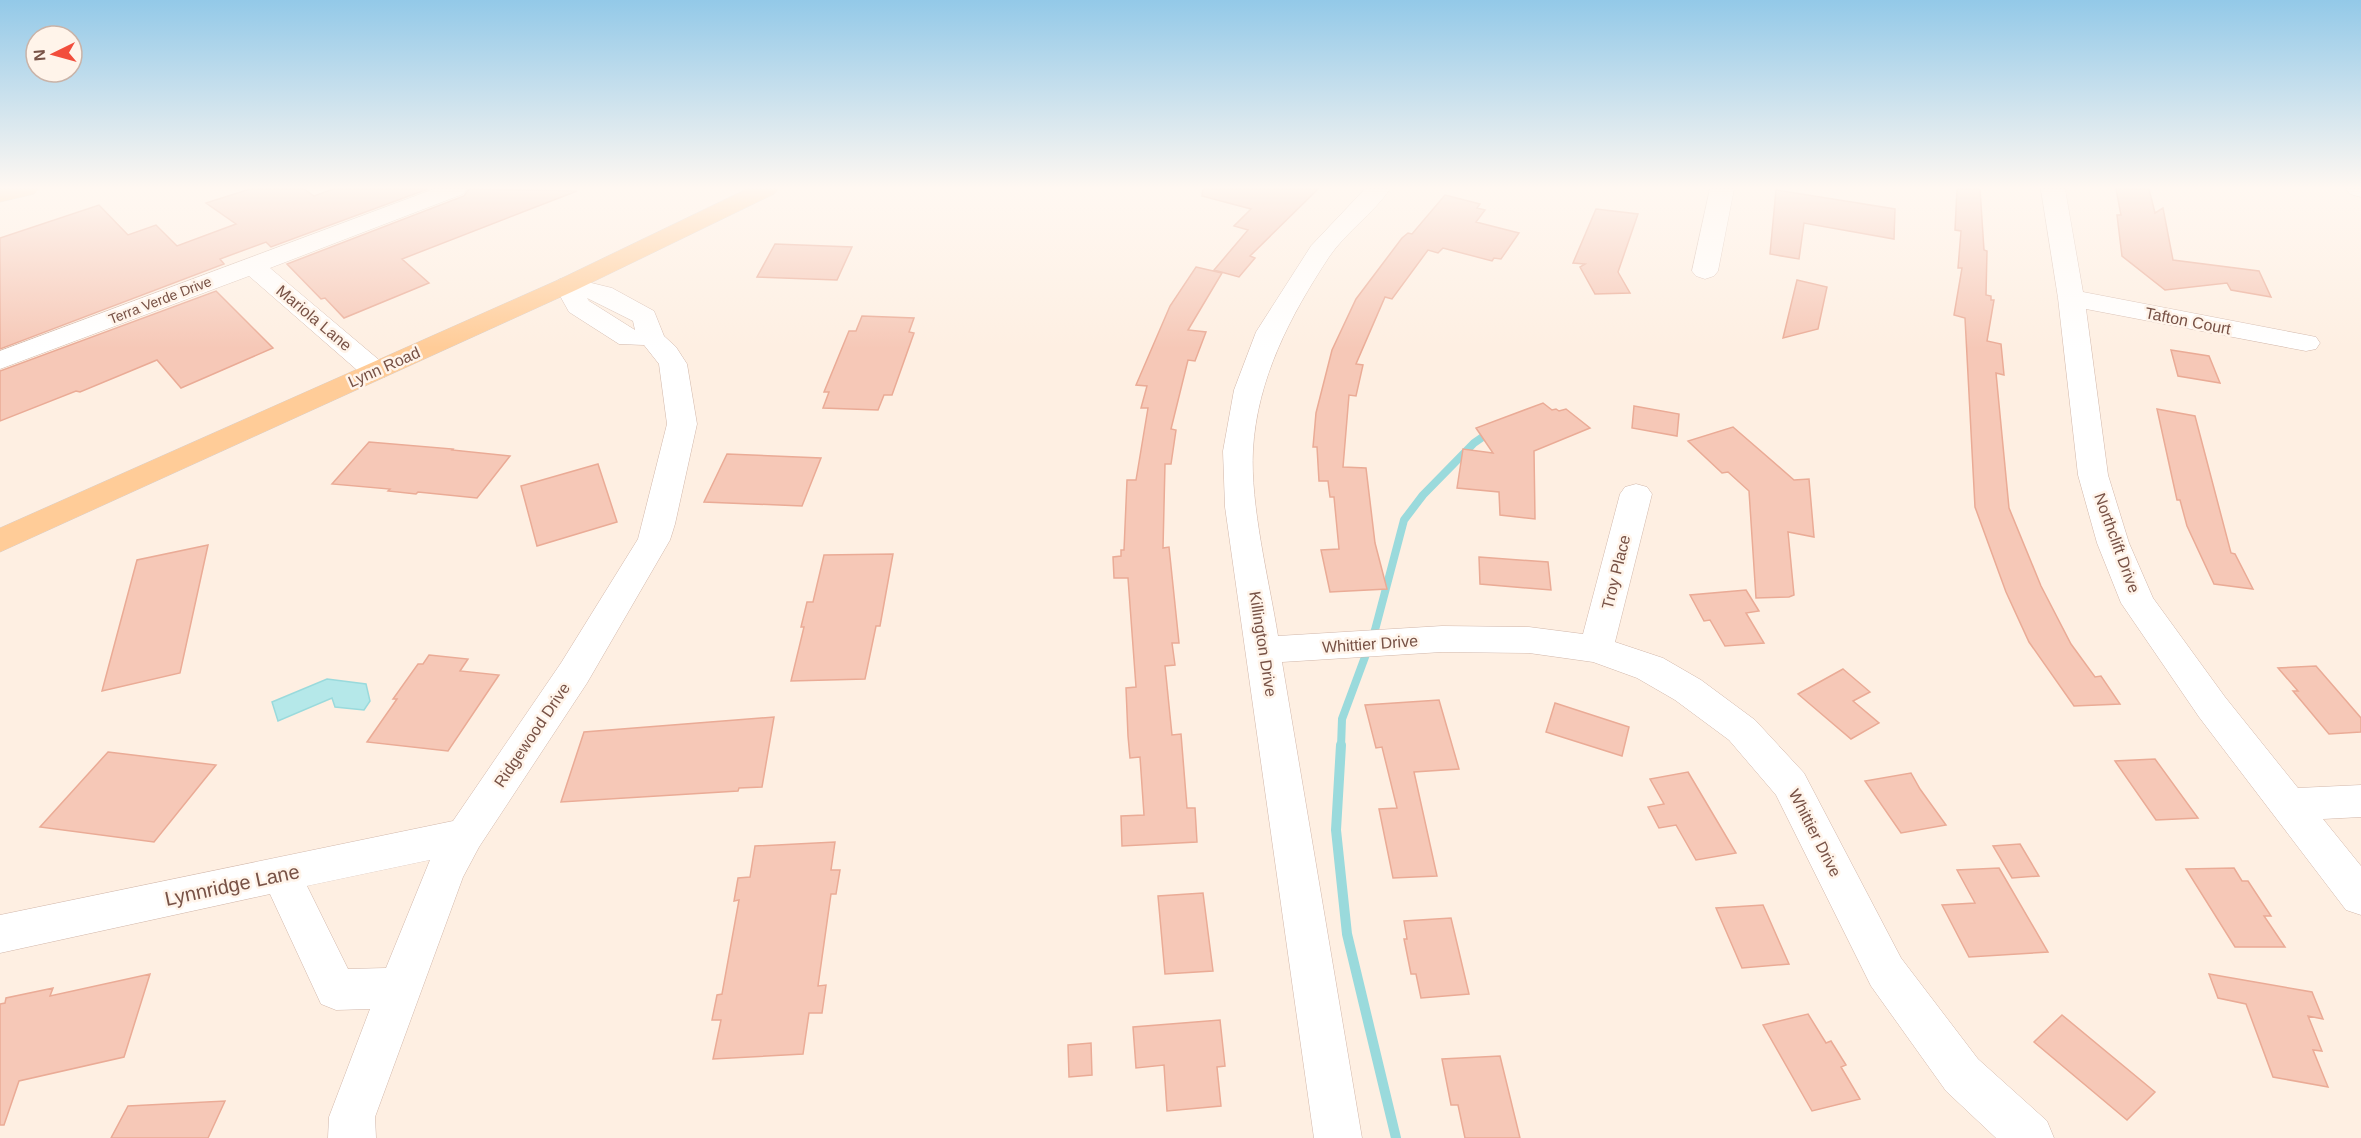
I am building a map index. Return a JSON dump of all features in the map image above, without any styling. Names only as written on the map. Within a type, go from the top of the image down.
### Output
[{"type":"main road","name":"Lynn Road","points":[[0,541],[567,285],[656,242]]},
{"type":"street","name":"Terra Verde Drive","points":[[0,362],[313,242]]},
{"type":"street","name":"Killington Drive","points":[[1328,242],[1320,251],[1270,332],[1248,390],[1238,451],[1241,507],[1338,1138]]},
{"type":"street","points":[[1705,271],[1711,242]]},
{"type":"street","name":"Northclift Drive","points":[[2062,242],[2093,475],[2113,543],[2138,603],[2212,707],[2361,897]]},
{"type":"street","name":"Mariola Lane","points":[[252,265],[375,371]]},
{"type":"street","name":"Ridgewood Drive","points":[[352,1138],[352,1117],[444,872],[465,835],[574,673],[654,540],[682,424],[682,410],[672,361],[649,337],[629,338],[578,306],[567,285]]},
{"type":"street","name":"Tafton Court","points":[[2071,298],[2306,343]]},
{"type":"street","name":"Troy Place","points":[[1596,649],[1636,494]]},
{"type":"street","name":"Whittier Drive","points":[[1264,650],[1442,639],[1529,640],[1596,649],[1650,668],[1688,690],[1742,730],[1790,783],[1886,972],[1962,1075],[2030,1138]]},
{"type":"street","points":[[2291,805],[2361,801]]},
{"type":"street","name":"Lynnridge Lane","points":[[0,934],[465,835]]},
{"type":"street","points":[[281,874],[336,990],[400,988]]},
{"type":"water","points":[[327,679],[366,684],[370,701],[364,710],[335,707],[332,698],[278,721],[272,702]]},
{"type":"building","points":[[0,242],[173,242],[177,246],[187,242],[266,242],[220,259],[224,264],[0,349]]},
{"type":"building","points":[[266,242],[284,242],[271,247]]},
{"type":"building","points":[[344,242],[445,242],[402,259],[429,283],[344,318],[325,298],[321,299],[287,264]]},
{"type":"building","points":[[1238,242],[1264,242],[1250,256],[1255,258],[1239,277],[1214,270]]},
{"type":"building","points":[[1399,242],[1513,242],[1501,259],[1494,258],[1492,261],[1443,248],[1438,253],[1428,250],[1392,299],[1385,297],[1356,364],[1363,365],[1356,396],[1349,395],[1343,467],[1366,468],[1375,543],[1387,589],[1330,592],[1321,550],[1339,549],[1334,497],[1330,497],[1328,481],[1319,481],[1317,447],[1313,447],[1316,413],[1332,350],[1356,299]]},
{"type":"building","points":[[1582,242],[1628,242],[1618,272],[1630,293],[1595,294],[1580,267],[1585,264],[1573,263]]},
{"type":"building","points":[[1771,242],[1801,242],[1799,259],[1770,254]]},
{"type":"building","points":[[1960,242],[1983,242],[1984,250],[1987,251],[1986,295],[1991,296],[1991,300],[1994,300],[1987,341],[2001,344],[2004,375],[1996,373],[2009,508],[2041,586],[2071,644],[2095,677],[2101,676],[2120,704],[2074,706],[2029,642],[2006,592],[1975,507],[1965,318],[1954,315],[1962,268],[1958,268]]},
{"type":"building","points":[[2120,242],[2170,242],[2173,260],[2259,271],[2271,297],[2231,290],[2227,283],[2165,290],[2122,256]]},
{"type":"building","points":[[775,244],[852,247],[837,280],[757,277]]},
{"type":"building","points":[[1196,267],[1222,273],[1188,330],[1206,332],[1195,361],[1188,360],[1171,429],[1176,430],[1171,464],[1165,464],[1163,548],[1169,547],[1179,643],[1172,643],[1175,665],[1165,666],[1172,735],[1181,734],[1187,808],[1195,808],[1197,842],[1122,846],[1121,816],[1144,815],[1140,757],[1130,758],[1128,736],[1126,688],[1136,687],[1128,578],[1114,578],[1113,557],[1121,556],[1121,550],[1124,550],[1127,480],[1136,480],[1148,408],[1141,408],[1147,386],[1136,385],[1170,306]]},
{"type":"building","points":[[1797,280],[1827,287],[1818,329],[1783,338]]},
{"type":"building","points":[[216,291],[273,348],[181,388],[157,360],[80,392],[76,391],[0,421],[0,371]]},
{"type":"building","points":[[862,316],[914,318],[909,332],[914,333],[892,395],[884,395],[878,410],[823,408],[829,392],[824,392],[849,331],[856,331]]},
{"type":"building","points":[[2171,350],[2209,356],[2220,383],[2178,376]]},
{"type":"building","points":[[1543,403],[1552,410],[1566,409],[1590,428],[1534,451],[1535,519],[1500,515],[1499,492],[1457,488],[1463,449],[1493,453],[1476,428]]},
{"type":"building","points":[[1634,406],[1679,414],[1677,436],[1632,428]]},
{"type":"building","points":[[2157,409],[2195,416],[2231,553],[2235,554],[2253,589],[2214,584],[2187,526],[2180,500],[2177,500]]},
{"type":"building","points":[[1733,427],[1794,480],[1809,479],[1814,537],[1788,532],[1794,595],[1789,597],[1756,598],[1749,491],[1728,472],[1722,473],[1688,441]]},
{"type":"building","points":[[369,442],[510,456],[477,498],[418,492],[416,494],[388,491],[390,489],[332,484]]},
{"type":"building","points":[[727,454],[821,458],[802,506],[704,502]]},
{"type":"building","points":[[598,464],[617,522],[537,546],[521,486]]},
{"type":"building","points":[[208,545],[180,673],[102,691],[137,560]]},
{"type":"building","points":[[893,554],[880,626],[876,626],[865,679],[791,681],[804,627],[801,627],[807,602],[813,602],[824,555]]},
{"type":"building","points":[[1479,557],[1548,562],[1551,590],[1480,584]]},
{"type":"building","points":[[1746,590],[1759,611],[1746,613],[1764,643],[1725,646],[1710,620],[1704,621],[1690,595]]},
{"type":"building","points":[[429,655],[468,659],[460,671],[499,675],[448,751],[367,742],[397,699],[393,699],[418,664],[423,664]]},
{"type":"building","points":[[2316,666],[2361,718],[2361,732],[2329,734],[2293,691],[2298,691],[2278,668]]},
{"type":"building","points":[[1843,669],[1870,692],[1853,701],[1879,723],[1851,739],[1798,694]]},
{"type":"building","points":[[1439,700],[1459,769],[1414,772],[1437,876],[1393,878],[1379,809],[1397,808],[1382,747],[1376,748],[1365,705]]},
{"type":"building","points":[[1555,703],[1629,727],[1622,756],[1546,732]]},
{"type":"building","points":[[774,717],[762,787],[739,788],[738,791],[561,802],[584,732]]},
{"type":"building","points":[[108,752],[216,765],[154,842],[40,827]]},
{"type":"building","points":[[2155,759],[2198,818],[2156,820],[2115,761]]},
{"type":"building","points":[[1688,772],[1736,853],[1696,860],[1676,825],[1659,828],[1648,807],[1664,804],[1650,779]]},
{"type":"building","points":[[1911,773],[1946,825],[1901,833],[1865,781]]},
{"type":"building","points":[[835,842],[831,870],[840,870],[836,894],[831,894],[818,986],[826,985],[822,1013],[809,1013],[803,1054],[713,1059],[721,1020],[712,1020],[717,995],[722,994],[739,900],[734,901],[738,878],[750,877],[755,846]]},
{"type":"building","points":[[2020,844],[2039,876],[2012,878],[1993,846]]},
{"type":"building","points":[[1999,868],[2048,952],[1969,957],[1942,905],[1975,903],[1957,870]]},
{"type":"building","points":[[2234,868],[2242,881],[2248,881],[2271,916],[2264,916],[2285,947],[2235,947],[2186,869]]},
{"type":"building","points":[[1203,893],[1213,971],[1165,974],[1158,896]]},
{"type":"building","points":[[1763,905],[1789,964],[1742,968],[1716,908]]},
{"type":"building","points":[[1451,918],[1469,994],[1421,998],[1416,974],[1411,974],[1404,939],[1407,939],[1404,921]]},
{"type":"building","points":[[150,974],[124,1057],[19,1081],[4,1125],[0,1125],[0,1004],[5,1003],[6,998],[53,988],[50,996]]},
{"type":"building","points":[[2209,974],[2312,992],[2323,1019],[2308,1016],[2322,1051],[2313,1050],[2328,1087],[2273,1077],[2246,1004],[2218,998]]},
{"type":"building","points":[[1808,1014],[1826,1043],[1831,1041],[1846,1065],[1841,1067],[1860,1099],[1812,1111],[1763,1025]]},
{"type":"building","points":[[2062,1015],[2155,1092],[2127,1120],[2034,1042]]},
{"type":"building","points":[[1220,1020],[1225,1066],[1217,1067],[1221,1106],[1167,1111],[1164,1065],[1136,1068],[1133,1027]]},
{"type":"building","points":[[1091,1043],[1092,1075],[1069,1077],[1068,1045]]},
{"type":"building","points":[[1500,1056],[1520,1138],[1465,1138],[1458,1105],[1451,1105],[1442,1059]]},
{"type":"building","points":[[225,1101],[208,1138],[111,1138],[128,1106]]},
{"type":"waterway","points":[[1485,436],[1492,431]]},
{"type":"waterway","points":[[1341,747],[1342,719],[1375,630],[1404,520],[1423,495],[1474,443],[1487,434]]},
{"type":"waterway","points":[[1341,745],[1336,830],[1347,934],[1396,1138]]}]
